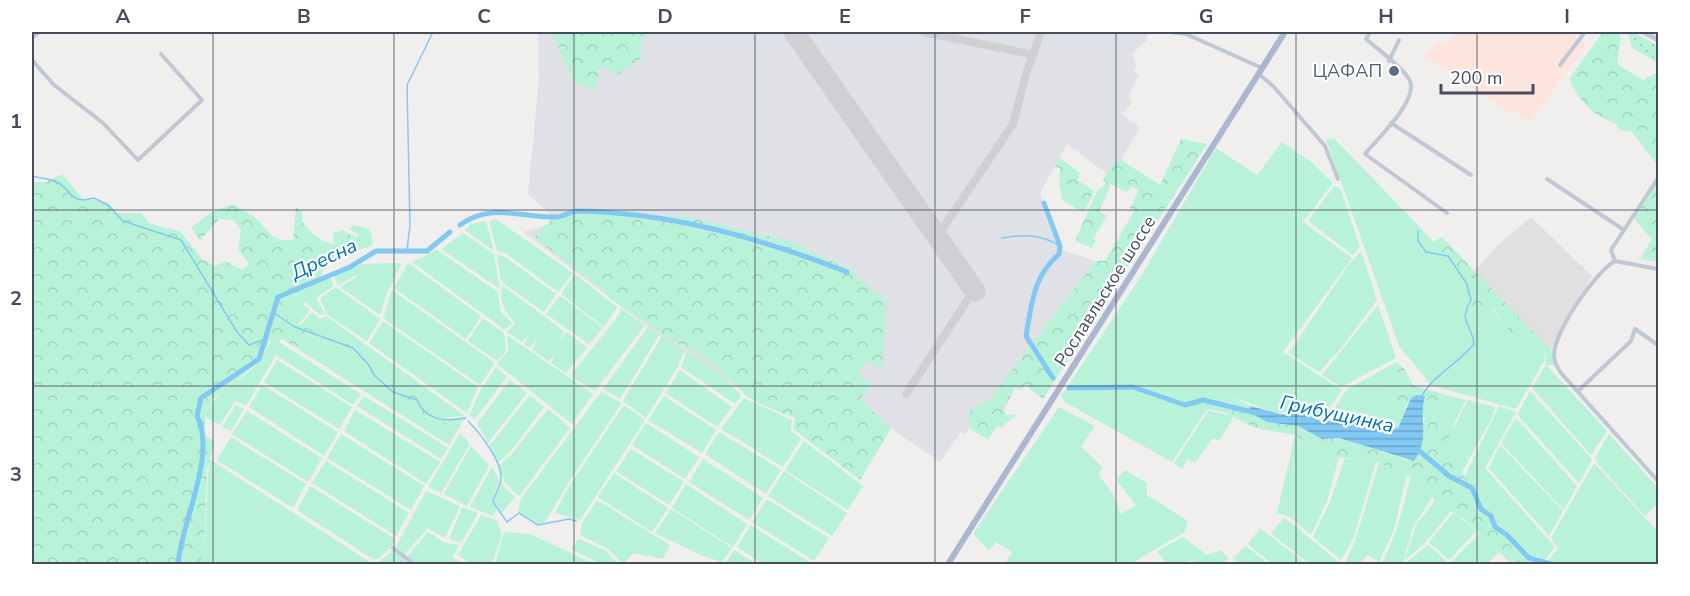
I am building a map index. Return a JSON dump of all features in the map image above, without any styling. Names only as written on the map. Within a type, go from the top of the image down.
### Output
[{"type":"main road","points":[[32,37],[38,32]]},
{"type":"main road","name":"Рославльское шоссе","points":[[948,564],[1285,32]]},
{"type":"main road","points":[[1644,32],[1659,40]]},
{"type":"street","points":[[1171,32],[1186,34],[1260,71],[1325,146],[1338,179]]},
{"type":"street","points":[[1370,32],[1365,39],[1410,80],[1412,91],[1408,103],[1365,154],[1447,213]]},
{"type":"street","points":[[1560,65],[1585,32]]},
{"type":"street","points":[[1389,61],[1399,40]]},
{"type":"street","points":[[32,60],[54,85],[103,123],[138,160],[202,100],[161,54]]},
{"type":"street","points":[[1391,123],[1471,175]]},
{"type":"street","points":[[1615,261],[1611,250],[1659,178]]},
{"type":"street","points":[[1547,179],[1624,230]]},
{"type":"street","points":[[1659,269],[1615,261],[1596,276],[1568,320],[1554,353],[1557,367],[1659,481]]},
{"type":"street","points":[[1578,391],[1631,341],[1635,329],[1659,345]]},
{"type":"street","points":[[393,548],[414,564]]},
{"type":"shaded area","points":[[538,32],[1148,32],[1147,40],[1132,54],[1137,67],[1133,71],[1139,75],[1128,96],[1132,103],[1122,114],[1140,127],[1121,160],[1111,165],[1107,174],[1067,144],[1040,193],[1060,249],[1096,261],[988,401],[972,409],[973,424],[965,434],[961,432],[940,462],[877,419],[749,395],[675,347],[523,232],[558,222],[528,194],[539,79]]},
{"type":"shaded area","points":[[1457,32],[1569,32],[1587,44],[1530,122],[1511,110],[1509,113],[1424,57],[1439,41],[1448,45]]},
{"type":"shaded area","points":[[1531,217],[1592,276],[1551,350],[1474,272],[1498,245]]},
{"type":"green space","points":[[551,32],[647,33],[641,42],[641,58],[618,75],[599,65],[596,91],[574,82]]},
{"type":"green space","points":[[1603,32],[1618,32],[1621,38],[1617,64],[1643,80],[1658,72],[1658,166],[1632,132],[1619,130],[1615,123],[1601,117],[1588,107],[1577,94],[1569,79]]},
{"type":"green space","points":[[1628,32],[1633,32],[1658,46],[1658,63],[1632,48]]},
{"type":"green space","points":[[1334,138],[1433,241],[1431,244],[1467,287],[1466,315],[1486,320],[1492,308],[1514,337],[1545,350],[1544,361],[1516,409],[1431,385],[1399,346],[1326,139]]},
{"type":"green space","points":[[1181,139],[1207,144],[1043,399],[1025,385],[1021,390],[1015,388],[1004,409],[1006,415],[1017,414],[1001,428],[998,425],[988,440],[969,428],[972,424],[967,415],[972,409],[988,401],[1096,261],[1105,261],[1134,211],[1130,208],[1139,190],[1132,187],[1127,192],[1111,184],[1099,211],[1107,216],[1093,239],[1096,240],[1092,248],[1075,241],[1097,191],[1107,183],[1103,180],[1111,165],[1121,160],[1160,185]]},
{"type":"green space","points":[[1282,142],[1310,161],[1333,183],[1303,222],[1352,258],[1283,352],[1342,390],[1320,421],[1305,414],[1272,412],[1234,397],[1227,413],[1207,409],[1172,462],[1066,403],[1061,396],[1140,278],[1216,148],[1257,175]]},
{"type":"green space","points":[[1059,157],[1080,173],[1077,180],[1094,191],[1084,212],[1063,201],[1059,183],[1060,169],[1055,166]]},
{"type":"green space","points":[[62,174],[83,199],[108,202],[115,213],[141,213],[150,224],[180,231],[203,260],[215,266],[225,261],[243,270],[249,264],[238,250],[241,230],[233,220],[219,219],[200,241],[191,227],[215,210],[233,204],[258,220],[272,236],[279,239],[293,240],[296,207],[303,212],[302,221],[308,229],[329,243],[334,244],[333,233],[342,230],[357,238],[359,235],[349,229],[353,225],[370,229],[373,245],[326,262],[319,281],[296,295],[289,321],[346,340],[386,381],[420,398],[422,408],[452,419],[465,416],[462,422],[450,426],[423,415],[415,405],[403,402],[377,382],[361,362],[335,344],[307,334],[298,349],[276,335],[268,343],[261,360],[212,400],[205,417],[205,435],[215,442],[207,468],[204,549],[201,564],[32,564],[32,182],[46,182]]},
{"type":"green space","points":[[1658,177],[1658,262],[1640,259],[1652,239],[1634,219]]},
{"type":"green space","points":[[1335,185],[1341,190],[1360,247],[1353,255],[1308,221]]},
{"type":"green space","points":[[600,212],[687,217],[790,241],[849,269],[887,302],[882,370],[868,361],[857,372],[872,385],[860,399],[891,429],[860,480],[793,429],[795,418],[759,404],[744,394],[724,372],[610,299],[598,286],[533,237],[557,215]]},
{"type":"green space","points":[[496,219],[573,273],[558,292],[505,253],[497,251],[489,221]]},
{"type":"green space","points":[[486,221],[494,251],[465,230],[471,224]]},
{"type":"green space","points":[[463,233],[494,254],[500,289],[441,249]]},
{"type":"green space","points":[[1442,237],[1551,350],[1557,366],[1546,365],[1545,350],[1514,337],[1493,308],[1486,320],[1466,315],[1430,244]]},
{"type":"green space","points":[[437,250],[498,292],[501,312],[512,323],[505,330],[412,262]]},
{"type":"green space","points":[[1361,251],[1377,300],[1342,347],[1319,372],[1289,353],[1349,264]]},
{"type":"green space","points":[[497,254],[504,256],[556,294],[544,312],[503,283]]},
{"type":"green space","points":[[402,263],[387,293],[380,315],[340,287],[357,277],[356,275],[338,285],[334,275],[363,264]]},
{"type":"green space","points":[[408,263],[481,316],[466,339],[394,288]]},
{"type":"green space","points":[[575,274],[617,307],[604,327],[561,294]]},
{"type":"green space","points":[[330,276],[334,286],[316,298],[325,314],[320,315],[305,302],[303,304],[310,310],[298,325],[288,321],[291,304],[295,297],[307,287]]},
{"type":"green space","points":[[503,286],[564,331],[559,340],[567,332],[587,348],[566,373],[551,363],[556,353],[549,361],[532,350],[538,339],[530,348],[524,344],[530,333],[522,342],[507,332],[515,323],[502,301]]},
{"type":"green space","points":[[336,287],[380,319],[367,341],[327,315],[320,298]]},
{"type":"green space","points":[[392,290],[495,363],[480,385],[383,318]]},
{"type":"green space","points":[[560,296],[603,328],[589,344],[546,314]]},
{"type":"green space","points":[[1378,305],[1396,358],[1341,387],[1322,375]]},
{"type":"green space","points":[[620,308],[645,325],[595,391],[570,376],[619,315]]},
{"type":"green space","points":[[312,312],[320,319],[326,316],[465,416],[438,417],[427,412],[421,408],[420,398],[386,381],[346,340],[300,326]]},
{"type":"green space","points":[[483,318],[504,333],[506,350],[497,361],[468,341]]},
{"type":"green space","points":[[383,321],[478,387],[467,413],[369,343]]},
{"type":"green space","points":[[648,327],[659,335],[620,399],[603,389]]},
{"type":"green space","points":[[307,334],[348,351],[361,362],[377,382],[403,402],[415,405],[423,415],[450,426],[462,422],[449,445],[298,349]]},
{"type":"green space","points":[[276,335],[282,339],[279,342],[361,394],[353,405],[276,355],[246,406],[235,401],[220,425],[205,417],[217,397],[261,359]]},
{"type":"green space","points":[[507,335],[593,394],[572,424],[497,364],[508,350]]},
{"type":"green space","points":[[662,336],[684,351],[677,368],[646,418],[623,401]]},
{"type":"green space","points":[[687,352],[723,375],[741,396],[735,404],[681,367]]},
{"type":"green space","points":[[277,360],[352,407],[339,429],[264,382]]},
{"type":"green space","points":[[1397,362],[1404,368],[1413,385],[1442,394],[1440,423],[1455,426],[1442,453],[1454,461],[1472,487],[1470,499],[1475,505],[1479,501],[1496,518],[1493,524],[1509,542],[1522,564],[1512,564],[1464,519],[1435,501],[1423,482],[1376,462],[1339,457],[1321,450],[1319,452],[1295,435],[1256,428],[1227,414],[1234,397],[1250,406],[1249,412],[1267,422],[1298,426],[1322,439],[1339,438],[1407,460],[1425,419],[1421,412],[1425,396],[1417,395],[1406,406],[1403,419],[1399,418],[1386,404],[1391,386],[1399,380]]},
{"type":"green space","points":[[1397,362],[1399,380],[1391,386],[1386,403],[1398,417],[1403,419],[1399,425],[1393,429],[1380,430],[1330,416],[1347,389]]},
{"type":"green space","points":[[1546,365],[1607,431],[1591,455],[1532,388]]},
{"type":"green space","points":[[496,367],[507,377],[475,419],[469,415],[482,388]]},
{"type":"green space","points":[[680,370],[732,407],[717,427],[666,393]]},
{"type":"green space","points":[[510,380],[527,393],[488,443],[477,423]]},
{"type":"green space","points":[[262,385],[338,432],[324,456],[249,407]]},
{"type":"green space","points":[[1530,391],[1592,459],[1579,483],[1518,414]]},
{"type":"green space","points":[[601,392],[622,403],[545,522],[539,524],[518,511],[521,499]]},
{"type":"green space","points":[[1442,394],[1466,400],[1453,426],[1440,423]]},
{"type":"green space","points":[[530,395],[544,407],[510,452],[498,463],[490,445]]},
{"type":"green space","points":[[364,396],[448,448],[441,459],[357,406]]},
{"type":"green space","points":[[664,396],[716,430],[702,453],[648,420]]},
{"type":"green space","points":[[744,398],[792,420],[791,430],[801,439],[783,467],[721,429]]},
{"type":"green space","points":[[1468,400],[1495,407],[1492,417],[1461,474],[1454,461],[1441,453]]},
{"type":"green space","points":[[236,405],[244,409],[231,431],[222,427]]},
{"type":"green space","points":[[624,405],[645,420],[580,520],[555,513],[570,485]]},
{"type":"green space","points":[[1499,406],[1516,412],[1485,468],[1555,547],[1543,562],[1537,556],[1528,564],[1522,564],[1509,542],[1493,523],[1496,518],[1479,502],[1475,505],[1470,499],[1472,487],[1465,476]]},
{"type":"green space","points":[[1059,407],[1095,426],[1081,447],[1103,467],[1098,474],[1113,494],[1121,514],[1136,505],[1116,480],[1125,470],[1147,483],[1147,495],[1188,521],[1185,532],[1130,564],[1005,564],[1012,552],[996,542],[989,551],[973,534]]},
{"type":"green space","points":[[548,409],[570,428],[519,496],[505,483],[499,465],[512,454]]},
{"type":"green space","points":[[355,410],[440,462],[426,484],[344,431]]},
{"type":"green space","points":[[247,411],[322,458],[308,482],[232,434]]},
{"type":"green space","points":[[1208,411],[1234,416],[1219,441],[1213,438],[1195,463],[1188,459],[1182,469],[1174,463]]},
{"type":"green space","points":[[1516,418],[1577,486],[1564,510],[1501,443]]},
{"type":"green space","points":[[646,423],[699,457],[685,479],[632,445]]},
{"type":"green space","points":[[719,432],[781,470],[766,494],[705,454]]},
{"type":"green space","points":[[460,433],[470,444],[441,493],[428,487]]},
{"type":"green space","points":[[341,434],[424,486],[411,510],[327,458]]},
{"type":"green space","points":[[1609,434],[1658,488],[1658,503],[1645,516],[1595,458]]},
{"type":"green space","points":[[1295,435],[1319,452],[1321,449],[1339,457],[1327,501],[1311,535],[1290,517],[1277,513]]},
{"type":"green space","points":[[231,437],[306,484],[293,508],[217,460]]},
{"type":"green space","points":[[804,441],[863,486],[848,510],[785,470]]},
{"type":"green space","points":[[1500,445],[1563,511],[1549,536],[1489,468]]},
{"type":"green space","points":[[471,446],[489,465],[467,506],[444,494]]},
{"type":"green space","points":[[631,449],[684,482],[669,505],[616,471]]},
{"type":"green space","points":[[1345,458],[1376,462],[1354,536],[1341,560],[1313,537],[1329,504]]},
{"type":"green space","points":[[209,459],[373,564],[201,564],[204,549]]},
{"type":"green space","points":[[703,459],[763,498],[749,520],[689,482]]},
{"type":"green space","points":[[326,461],[409,513],[396,536],[312,483]]},
{"type":"green space","points":[[1379,463],[1407,475],[1394,529],[1379,562],[1367,555],[1360,564],[1345,563],[1354,544]]},
{"type":"green space","points":[[1594,463],[1658,532],[1658,564],[1546,564],[1558,548],[1551,538]]},
{"type":"green space","points":[[492,467],[499,479],[492,502],[497,509],[493,516],[470,507]]},
{"type":"green space","points":[[784,471],[847,513],[832,536],[768,496]]},
{"type":"green space","points":[[614,473],[668,508],[652,532],[598,497]]},
{"type":"green space","points":[[1411,476],[1423,482],[1432,497],[1413,527],[1403,562],[1382,564],[1397,529]]},
{"type":"green space","points":[[501,483],[515,497],[502,513],[494,502]]},
{"type":"green space","points":[[686,484],[747,524],[733,547],[672,508]]},
{"type":"green space","points":[[310,486],[395,539],[390,548],[377,559],[373,559],[297,510]]},
{"type":"green space","points":[[426,491],[460,506],[445,538],[428,528],[404,555],[395,548]]},
{"type":"green space","points":[[767,499],[829,538],[814,561],[752,522]]},
{"type":"green space","points":[[597,500],[670,545],[663,559],[633,553],[623,564],[608,549],[580,535],[582,523]]},
{"type":"green space","points":[[1435,501],[1451,511],[1425,543],[1405,560],[1416,525]]},
{"type":"green space","points":[[462,507],[478,513],[461,543],[449,539]]},
{"type":"green space","points":[[671,509],[732,548],[722,562],[703,556],[655,533]]},
{"type":"green space","points":[[1454,512],[1476,531],[1449,560],[1429,542]]},
{"type":"green space","points":[[481,515],[496,520],[502,534],[492,564],[471,564],[458,555]]},
{"type":"green space","points":[[1284,518],[1341,564],[1309,564],[1271,533]]},
{"type":"green space","points":[[751,525],[812,564],[763,564],[737,547]]},
{"type":"green space","points":[[1260,528],[1306,564],[1272,564],[1248,544]]},
{"type":"green space","points":[[428,532],[445,543],[459,545],[452,557],[464,564],[418,564],[407,557]]},
{"type":"green space","points":[[504,532],[530,534],[595,564],[495,564]]},
{"type":"green space","points":[[1480,533],[1499,552],[1487,564],[1449,564]]},
{"type":"green space","points":[[1183,537],[1207,555],[1221,550],[1228,558],[1223,564],[1196,564],[1192,560],[1184,564],[1167,564],[1157,551]]},
{"type":"green space","points":[[579,539],[606,551],[618,564],[601,564],[571,549]]},
{"type":"green space","points":[[1428,545],[1447,562],[1445,564],[1404,564]]},
{"type":"green space","points":[[1246,546],[1269,564],[1239,564],[1233,558]]},
{"type":"green space","points":[[393,550],[412,564],[376,564]]},
{"type":"green space","points":[[734,550],[756,564],[725,564]]},
{"type":"water","points":[[1417,395],[1425,396],[1422,444],[1414,461],[1339,438],[1322,439],[1298,426],[1267,422],[1249,412],[1250,406],[1281,414],[1305,414],[1320,421],[1351,421],[1374,429],[1393,430],[1399,426],[1411,398]]},
{"type":"waterway","points":[[407,250],[410,225],[407,85],[433,32]]},
{"type":"waterway","points":[[32,176],[56,182],[75,198],[86,200],[94,198],[109,206],[123,221],[181,240],[237,332],[249,345],[267,338]]},
{"type":"waterway","name":"Грибущинка","points":[[1044,203],[1060,246],[1059,254],[1050,263],[1039,281],[1032,301],[1026,336],[1053,378]]},
{"type":"waterway","name":"Дресна","points":[[460,225],[472,218],[495,213],[557,217],[579,211],[648,217],[682,222],[748,238],[847,272]]},
{"type":"waterway","points":[[1418,231],[1418,241],[1426,252],[1448,256],[1467,284],[1471,300],[1465,318],[1474,344],[1439,375],[1421,397]]},
{"type":"waterway","name":"Дресна","points":[[178,564],[180,547],[201,469],[202,432],[197,416],[201,398],[259,359],[278,297],[350,267],[376,251],[427,251],[450,232]]},
{"type":"waterway","points":[[1002,238],[1032,236],[1046,239],[1060,246]]},
{"type":"waterway","points":[[274,313],[295,327],[353,348],[368,364],[375,376],[393,392],[417,400],[431,416],[444,420],[466,418]]},
{"type":"waterway","name":"Грибущинка","points":[[1069,388],[1133,387],[1185,405],[1203,400],[1256,413]]},
{"type":"waterway","points":[[468,421],[484,440],[498,464],[501,479],[493,502],[507,522],[519,513],[538,525],[569,519],[576,521]]},
{"type":"waterway","name":"Грибущинка","points":[[1417,449],[1449,476],[1472,488],[1481,509],[1491,516],[1495,527],[1507,535],[1529,558],[1551,564]]},
{"type":"taxiway","points":[[923,32],[1034,55]]},
{"type":"taxiway","points":[[937,237],[1013,124],[1026,74],[1041,32]]},
{"type":"taxiway","points":[[906,394],[974,290]]},
{"type":"runway","points":[[794,32],[975,291]]},
{"type":"place","name":"ЦАФАП","points":[[1394,71]]}]
